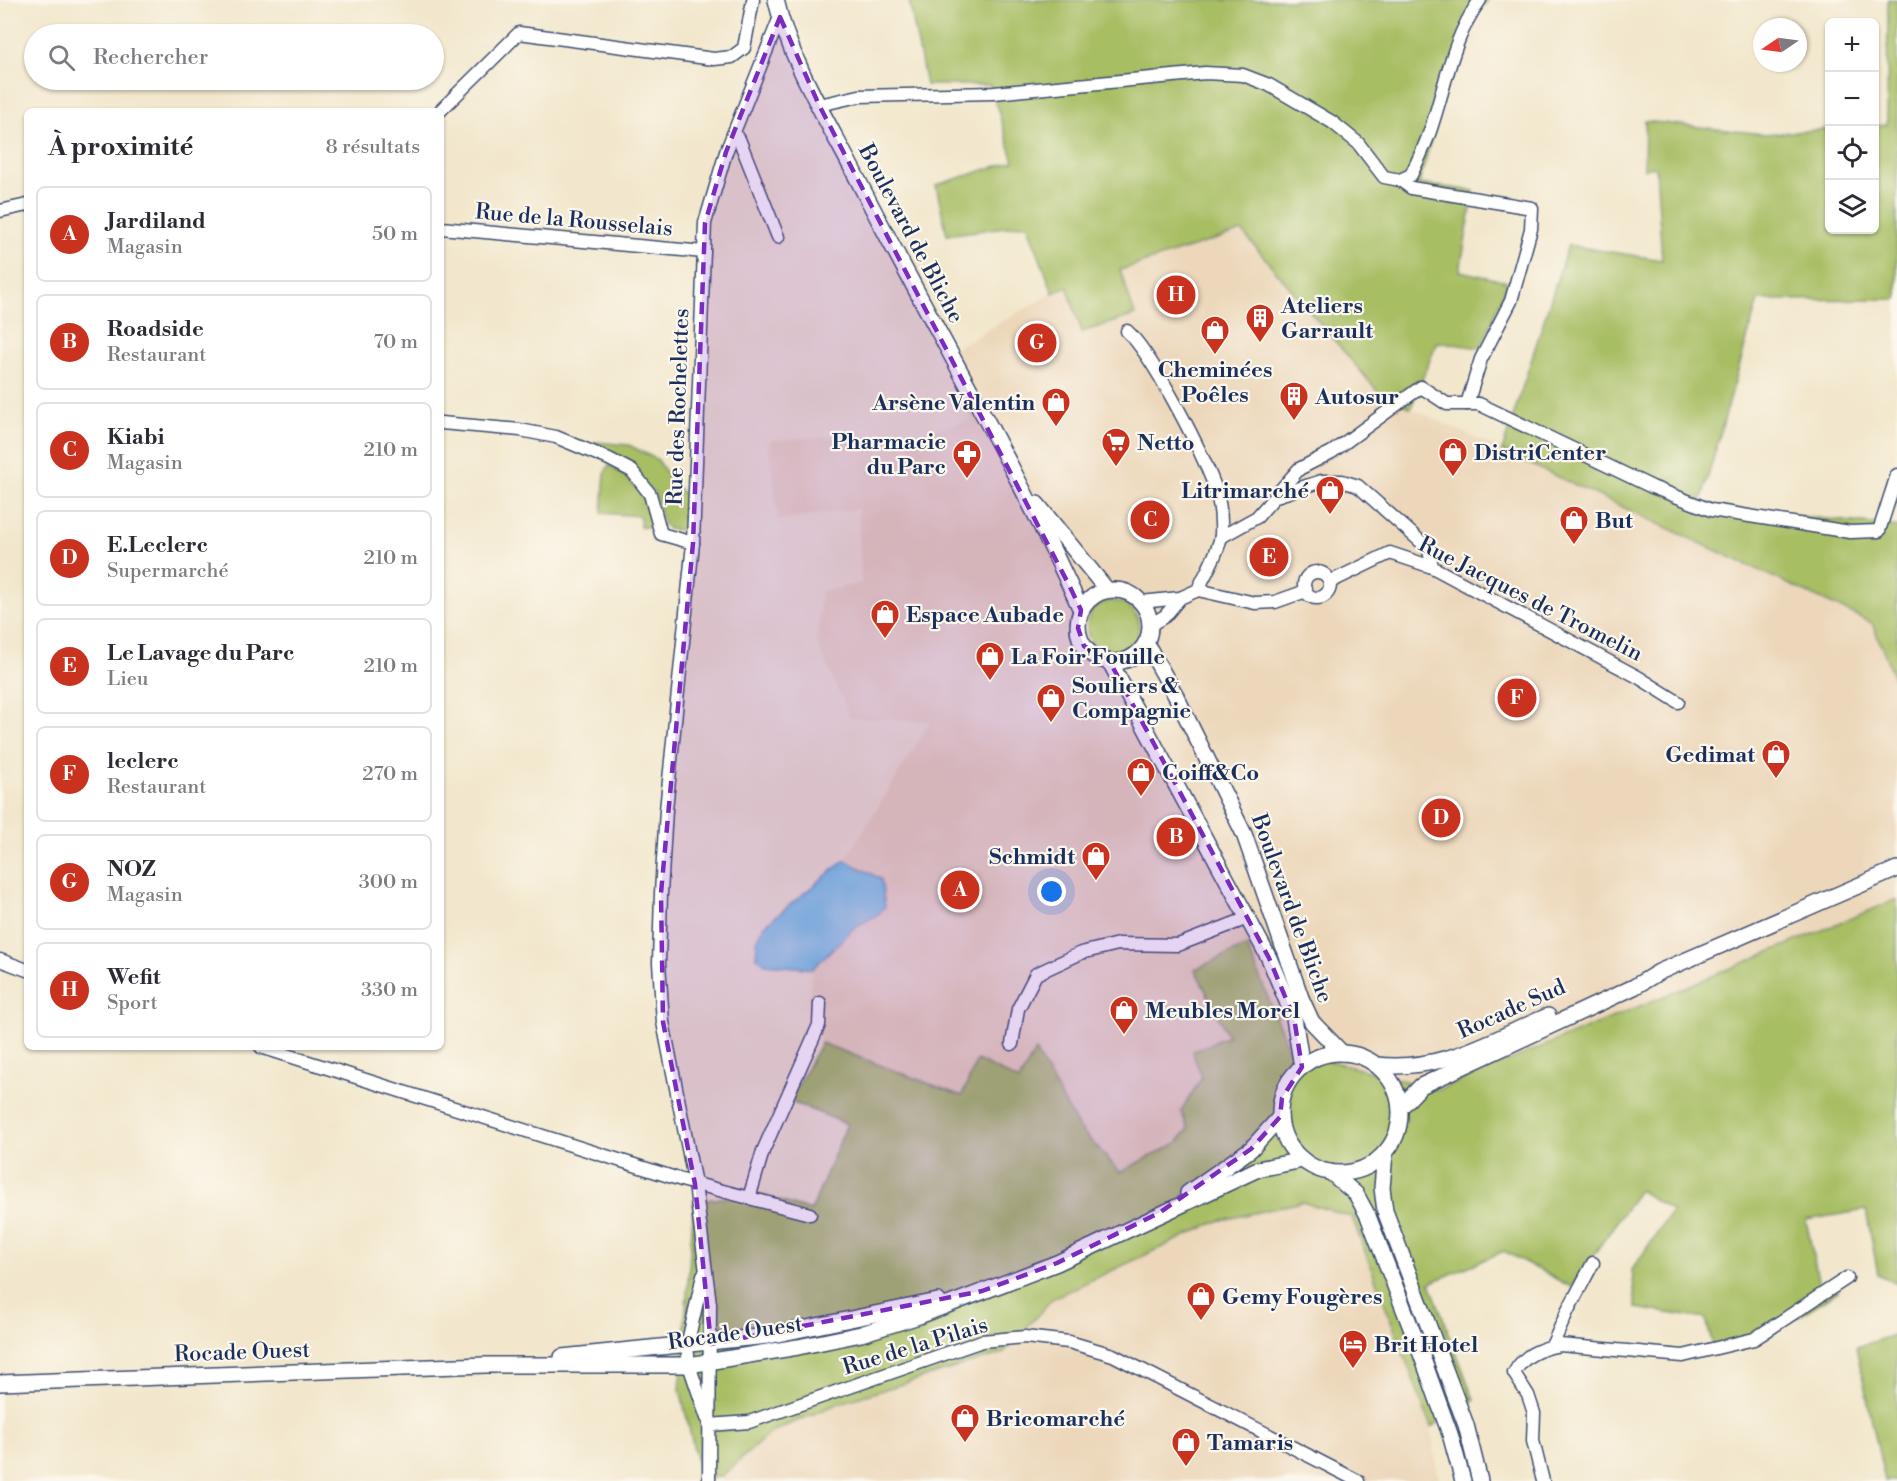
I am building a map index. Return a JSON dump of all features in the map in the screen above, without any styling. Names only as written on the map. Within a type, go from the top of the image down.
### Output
[{"type":"main road","name":"Boulevard de Bliche","points":[[776,0],[780,17],[819,105],[886,235],[1019,481],[1081,610]]},
{"type":"main road","name":"Boulevard de Bliche","points":[[1019,481],[1107,590]]},
{"type":"main road","points":[[1107,590],[1126,591],[1141,602],[1150,625],[1146,643],[1131,658],[1110,662],[1099,659],[1084,646],[1078,628],[1081,610],[1096,594],[1107,590]]},
{"type":"main road","name":"Boulevard de Bliche","points":[[1146,643],[1176,696],[1244,834],[1301,999],[1312,1022],[1342,1053]]},
{"type":"main road","name":"Boulevard de Bliche","points":[[1110,662],[1248,918],[1289,1003],[1300,1041],[1302,1067]]},
{"type":"main road","name":"Rocade Sud","points":[[1400,1108],[1421,1086],[1634,987],[1659,972],[1897,869]]},
{"type":"main road","name":"Rocade Sud","points":[[1377,1065],[1426,1066],[1456,1056],[1633,978],[1659,972]]},
{"type":"main road","points":[[1330,1172],[1350,1172],[1369,1166],[1385,1153],[1394,1140],[1399,1125],[1400,1108],[1396,1092],[1388,1077],[1377,1065],[1360,1056],[1342,1053],[1328,1054],[1302,1067],[1289,1081],[1282,1098],[1280,1117],[1284,1133],[1292,1148],[1303,1160],[1330,1172],[1356,1194],[1368,1216],[1424,1361],[1450,1434],[1463,1481]]},
{"type":"main road","name":"Rocade Ouest","points":[[1159,1213],[1251,1149],[1280,1117]]},
{"type":"main road","points":[[1385,1153],[1382,1188],[1385,1211],[1462,1415],[1480,1481]]},
{"type":"main road","name":"Rocade Ouest","points":[[0,1383],[485,1365],[712,1366],[861,1334],[919,1316],[1057,1263],[1159,1213],[1258,1169],[1303,1160]]},
{"type":"main road","name":"Rocade Ouest","points":[[485,1365],[711,1344],[768,1336],[982,1291]]},
{"type":"street","points":[[443,108],[519,33],[714,59],[732,57],[744,48],[753,0]]},
{"type":"street","points":[[1400,180],[1411,175],[1418,160],[1433,123],[1450,57],[1462,28],[1480,0]]},
{"type":"street","name":"Rue des Rochelettes","points":[[709,1481],[711,1304],[695,1184],[663,1022],[659,963],[666,810],[693,543],[704,252],[710,201],[733,134],[780,17]]},
{"type":"street","points":[[819,105],[859,96],[994,93],[1205,73],[1243,75],[1269,85],[1332,122],[1358,143],[1384,177],[1400,180],[1411,188],[1532,208],[1531,228],[1511,301],[1481,359],[1467,404]]},
{"type":"street","points":[[733,134],[739,139],[778,237]]},
{"type":"street","points":[[0,211],[24,206]]},
{"type":"street","name":"Rue de la Rousselais","points":[[444,228],[704,252]]},
{"type":"street","points":[[1127,331],[1139,342],[1212,477],[1220,508],[1221,537],[1198,590]]},
{"type":"street","points":[[1221,537],[1257,517],[1299,470],[1332,452],[1421,387],[1447,404],[1479,404],[1652,487],[1711,510],[1850,532],[1879,531],[1897,475]]},
{"type":"street","points":[[444,423],[520,430],[556,437],[609,459],[632,471],[650,495],[662,534],[693,543]]},
{"type":"street","points":[[1278,496],[1322,481],[1342,481],[1358,486],[1429,549],[1432,567]]},
{"type":"street","name":"Rue Jacques de Tromelin","points":[[1330,582],[1390,553],[1432,567],[1638,677],[1678,702]]},
{"type":"street","points":[[1312,573],[1323,573],[1330,582],[1329,590],[1323,596],[1314,597],[1306,591],[1305,581],[1312,573]]},
{"type":"street","points":[[1141,602],[1180,598],[1198,590],[1255,603],[1275,602],[1306,591]]},
{"type":"street","points":[[1150,625],[1165,616],[1180,598]]},
{"type":"street","points":[[1012,1044],[1018,1009],[1036,974],[1081,953],[1118,944],[1178,945],[1248,918]]},
{"type":"street","points":[[0,960],[24,969]]},
{"type":"street","points":[[749,1198],[763,1151],[819,1025],[820,1003]]},
{"type":"street","points":[[271,1050],[695,1184],[810,1214]]},
{"type":"street","points":[[705,1260],[697,1309],[687,1346],[690,1367],[709,1425]]},
{"type":"street","points":[[1552,1346],[1593,1263]]},
{"type":"street","points":[[1543,1481],[1533,1441],[1534,1413],[1528,1395],[1514,1373],[1518,1364],[1541,1348],[1552,1346],[1683,1356],[1754,1339],[1847,1278]]},
{"type":"street","name":"Rue de la Pilais","points":[[709,1425],[749,1422],[982,1341],[1025,1337],[1069,1342],[1113,1355],[1358,1481]]},
{"type":"highlighted area","points":[[780,17],[819,105],[1069,585],[1081,610],[1078,628],[1084,646],[1110,662],[1269,958],[1294,1018],[1302,1067],[1282,1098],[1280,1117],[1251,1149],[1159,1213],[1057,1263],[982,1291],[711,1344],[695,1184],[663,1022],[661,893],[693,543],[705,223],[726,152]]},
{"type":"shaded area","points":[[1242,231],[1379,393],[1872,623],[1897,685],[1897,899],[1438,1090],[1289,1050],[1247,946],[1228,1036],[1181,1111],[1188,1129],[1177,1143],[1120,1172],[1079,1128],[1035,1051],[1019,1081],[963,1096],[821,1043],[808,1010],[812,969],[855,927],[879,914],[855,863],[845,860],[931,721],[850,718],[818,645],[821,592],[861,583],[858,509],[778,521],[769,440],[918,433],[971,420],[941,356],[1067,285],[1134,315],[1120,270]]},
{"type":"shaded area","points":[[1302,1202],[1352,1217],[1431,1427],[1439,1481],[721,1481],[722,1476],[747,1451],[771,1432],[837,1404],[1003,1353],[1053,1298],[1218,1221]]},
{"type":"green space","points":[[909,0],[1488,0],[1468,25],[1443,94],[1419,184],[1474,191],[1460,271],[1508,282],[1481,348],[1437,342],[1411,408],[1379,393],[1242,231],[1120,270],[1135,315],[1082,332],[1067,286],[1053,293],[1027,224],[947,235],[936,185],[1014,161],[990,85],[926,85]]},
{"type":"green space","points":[[1888,0],[1897,0],[1897,299],[1758,300],[1700,505],[1897,527],[1897,685],[1872,623],[1502,451],[1568,245],[1662,260],[1656,167],[1644,169],[1645,121],[1764,134],[1825,129],[1825,234],[1879,234],[1879,126],[1887,125]]},
{"type":"green space","points":[[595,442],[629,445],[658,460],[670,479],[686,496],[685,527],[681,530],[668,529],[663,523],[654,492],[595,448]]},
{"type":"green space","points":[[609,465],[626,477],[638,491],[647,507],[653,527],[640,527],[640,516],[602,513],[605,473]]},
{"type":"green space","points":[[1113,601],[1127,605],[1135,613],[1139,627],[1135,641],[1127,649],[1113,653],[1099,649],[1091,641],[1087,627],[1091,613],[1099,605]]},
{"type":"green space","points":[[1897,899],[1897,1284],[1878,1274],[1866,1210],[1806,1220],[1819,1285],[1838,1291],[1756,1344],[1715,1354],[1706,1319],[1636,1308],[1632,1270],[1672,1211],[1639,1190],[1571,1287],[1504,1251],[1430,1283],[1474,1400],[1431,1427],[1352,1217],[1302,1202],[1218,1221],[1053,1298],[1003,1353],[837,1404],[771,1432],[722,1476],[701,1480],[680,1389],[694,1202],[755,1193],[811,1211],[847,1124],[789,1101],[821,1043],[962,1096],[977,1060],[1019,1081],[1035,1051],[1079,1128],[1120,1172],[1177,1143],[1188,1129],[1181,1111],[1202,1077],[1192,1052],[1228,1036],[1195,969],[1247,946],[1289,1050],[1438,1090]]},
{"type":"green space","points":[[1897,1334],[1897,1481],[1885,1481],[1856,1347]]},
{"type":"water","points":[[845,860],[881,879],[885,906],[879,914],[855,927],[812,969],[765,964],[756,956],[757,941],[764,926]]},
{"type":"place","name":"Wefit","points":[[1176,295]]},
{"type":"place","name":"NOZ","points":[[1037,343]]},
{"type":"place","name":"Ateliers Garrault","points":[[1260,344]]},
{"type":"place","name":"Cheminées Poêles","points":[[1215,356]]},
{"type":"place","name":"Autosur","points":[[1294,422]]},
{"type":"place","name":"Arsène Valentin","points":[[1056,428]]},
{"type":"place","name":"Netto","points":[[1116,468]]},
{"type":"place","name":"DistriCenter","points":[[1453,478]]},
{"type":"place","name":"Pharmacie du Parc","points":[[967,480]]},
{"type":"place","name":"Litrimarché","points":[[1330,516]]},
{"type":"place","name":"Kiabi","points":[[1150,520]]},
{"type":"place","name":"But","points":[[1574,546]]},
{"type":"place","name":"Le Lavage du Parc","points":[[1269,557]]},
{"type":"place","name":"Espace Aubade","points":[[885,640]]},
{"type":"place","name":"La Foir'Fouille","points":[[990,682]]},
{"type":"place","name":"leclerc","points":[[1517,698]]},
{"type":"place","name":"Souliers & Compagnie","points":[[1051,724]]},
{"type":"place","name":"Gedimat","points":[[1776,780]]},
{"type":"place","name":"Coiff&Co","points":[[1141,798]]},
{"type":"place","name":"E.Leclerc","points":[[1441,818]]},
{"type":"place","name":"Roadside","points":[[1176,837]]},
{"type":"place","name":"Schmidt","points":[[1096,882]]},
{"type":"place","name":"Jardiland","points":[[960,890]]},
{"type":"place","name":"Meubles Morel","points":[[1124,1036]]},
{"type":"place","name":"Gemy Fougères","points":[[1201,1322]]},
{"type":"place","name":"Brit Hotel","points":[[1353,1370]]},
{"type":"place","name":"Bricomarché","points":[[965,1444]]},
{"type":"place","name":"Tamaris","points":[[1186,1468]]}]
